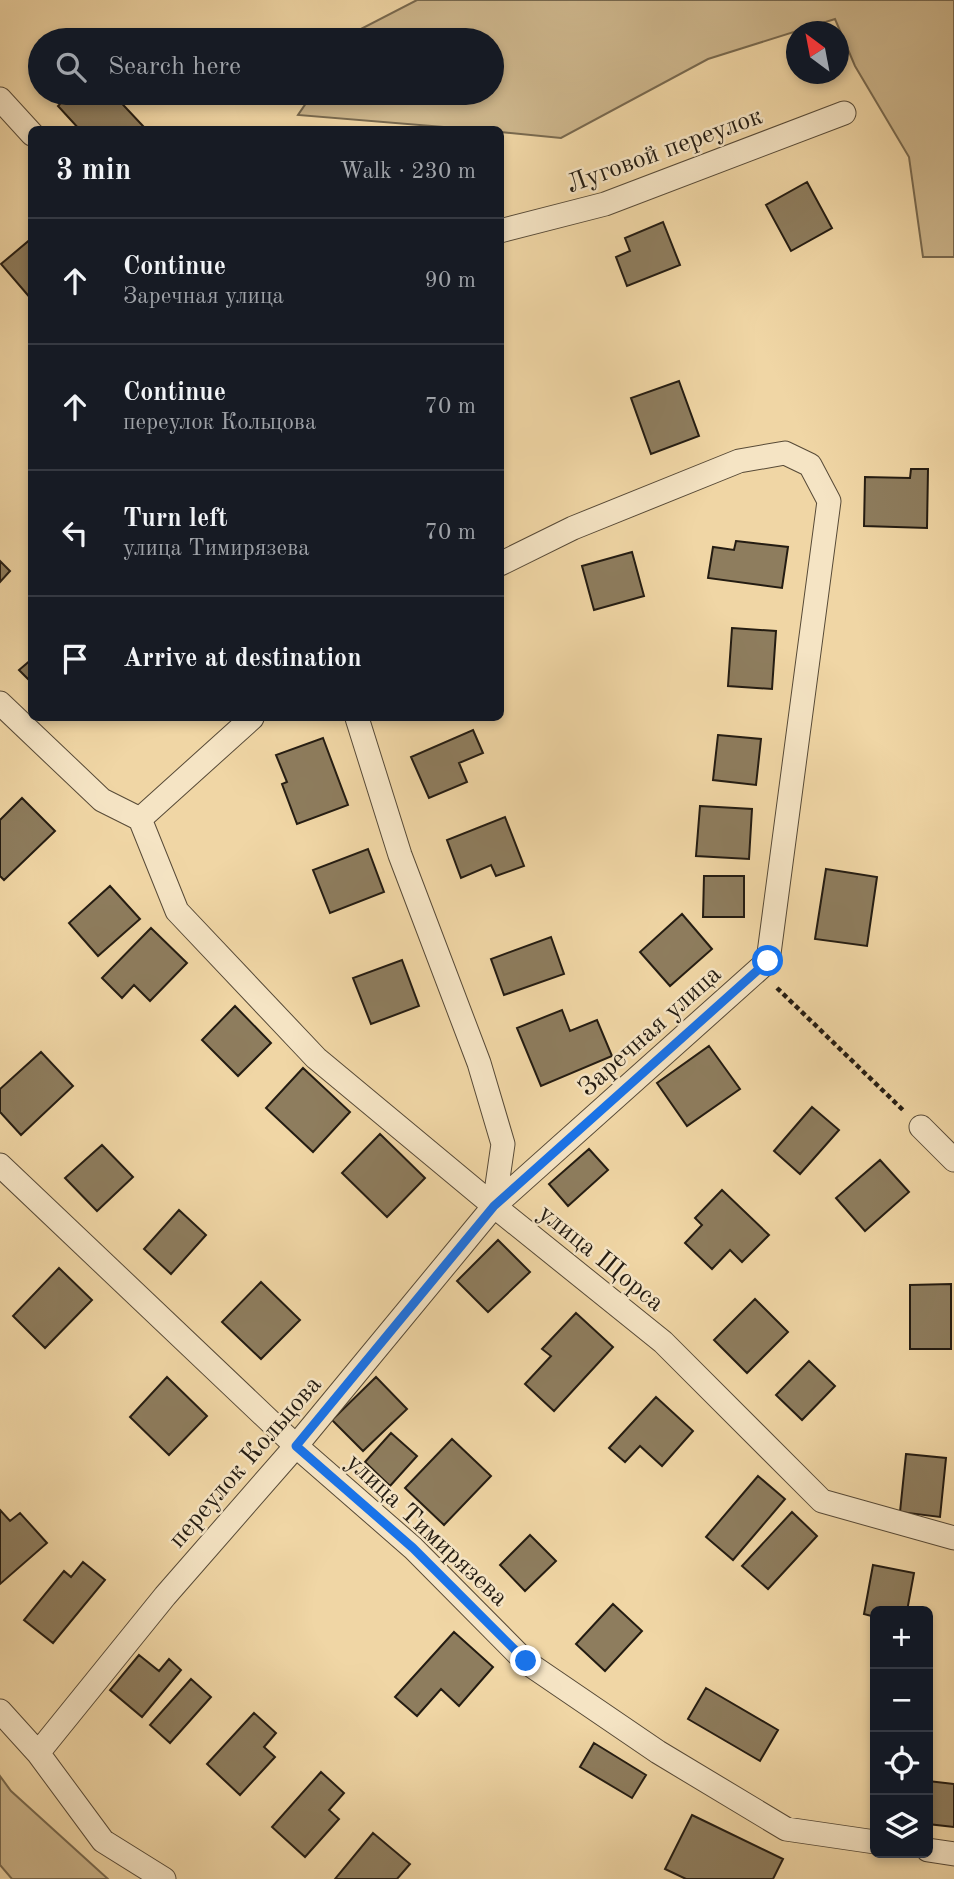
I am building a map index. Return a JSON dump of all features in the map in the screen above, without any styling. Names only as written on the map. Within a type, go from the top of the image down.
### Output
[{"type":"street","points":[[0,99],[28,130]]},
{"type":"street","name":"Луговой переулок","points":[[504,230],[605,204],[844,113]]},
{"type":"street","name":"Заречная улица","points":[[494,1206],[768,961],[829,501],[810,465],[785,453],[739,461],[572,528],[504,562]]},
{"type":"street","points":[[0,703],[102,800],[140,819],[177,911],[316,1058],[494,1206]]},
{"type":"street","points":[[140,819],[249,721]]},
{"type":"street","points":[[358,721],[400,855],[479,1063],[503,1144],[494,1206]]},
{"type":"street","points":[[921,1127],[954,1160]]},
{"type":"street","name":"улица Тимирязева","points":[[0,1165],[296,1446],[413,1548],[526,1661],[658,1752],[786,1829],[870,1841]]},
{"type":"street","name":"переулок Кольцова","points":[[38,1753],[165,1595],[296,1446],[494,1206]]},
{"type":"street","name":"улица Щорса","points":[[494,1206],[663,1342],[822,1501],[954,1538]]},
{"type":"street","points":[[0,1712],[38,1753],[103,1841],[164,1879]]},
{"type":"street","points":[[933,1851],[954,1854]]},
{"type":"path","points":[[759,970],[921,1127]]},
{"type":"shaded area","points":[[417,0],[954,0],[954,257],[923,257],[909,157],[855,66],[849,52],[849,21],[786,21],[786,34],[708,59],[561,138],[504,132],[504,126],[432,126],[298,115],[305,105],[504,105],[504,28],[363,28]]},
{"type":"shaded area","points":[[0,1776],[11,1791],[108,1879],[12,1879],[0,1865]]},
{"type":"building","points":[[123,105],[143,126],[76,126],[58,106]]},
{"type":"building","points":[[807,182],[832,228],[791,251],[766,205]]},
{"type":"building","points":[[663,222],[680,265],[627,286],[616,257],[630,251],[625,238]]},
{"type":"building","points":[[28,241],[28,295],[1,264]]},
{"type":"building","points":[[679,381],[699,436],[651,454],[631,398]]},
{"type":"building","points":[[911,469],[928,469],[927,528],[864,526],[865,477],[910,478]]},
{"type":"building","points":[[736,541],[788,547],[782,588],[708,578],[713,547],[734,550]]},
{"type":"building","points":[[632,552],[644,596],[594,610],[582,566]]},
{"type":"building","points":[[0,561],[10,571],[0,582]]},
{"type":"building","points":[[732,628],[776,631],[772,689],[728,686]]},
{"type":"building","points":[[28,662],[28,679],[19,670]]},
{"type":"building","points":[[473,730],[483,753],[459,763],[467,782],[429,798],[411,757]]},
{"type":"building","points":[[718,735],[761,739],[756,785],[713,780]]},
{"type":"building","points":[[323,738],[348,805],[297,824],[282,784],[287,782],[276,755]]},
{"type":"building","points":[[22,798],[55,831],[4,880],[0,876],[0,820]]},
{"type":"building","points":[[700,806],[752,809],[749,859],[696,856]]},
{"type":"building","points":[[505,817],[524,866],[496,876],[491,865],[461,878],[447,840]]},
{"type":"building","points":[[368,849],[384,892],[330,913],[313,870]]},
{"type":"building","points":[[826,869],[877,877],[867,946],[815,939]]},
{"type":"building","points":[[704,876],[744,876],[744,917],[703,917]]},
{"type":"building","points":[[110,886],[140,919],[98,956],[69,923]]},
{"type":"building","points":[[682,914],[712,949],[670,986],[640,952]]},
{"type":"building","points":[[151,928],[187,963],[150,1001],[134,985],[122,998],[102,978]]},
{"type":"building","points":[[551,937],[564,974],[504,995],[491,959]]},
{"type":"building","points":[[402,960],[419,1006],[371,1024],[353,978]]},
{"type":"building","points":[[235,1006],[271,1043],[238,1076],[202,1040]]},
{"type":"building","points":[[562,1010],[570,1031],[597,1020],[612,1056],[541,1086],[517,1028]]},
{"type":"building","points":[[709,1046],[740,1089],[687,1126],[657,1083]]},
{"type":"building","points":[[41,1052],[73,1086],[21,1135],[0,1112],[0,1089]]},
{"type":"building","points":[[303,1068],[350,1112],[313,1152],[266,1108]]},
{"type":"building","points":[[812,1107],[839,1130],[800,1174],[774,1151]]},
{"type":"building","points":[[380,1134],[425,1178],[387,1217],[342,1173]]},
{"type":"building","points":[[102,1145],[133,1177],[97,1211],[65,1178]]},
{"type":"building","points":[[589,1149],[608,1170],[568,1206],[549,1184]]},
{"type":"building","points":[[880,1160],[909,1192],[865,1231],[836,1198]]},
{"type":"building","points":[[722,1190],[769,1235],[742,1262],[730,1250],[712,1269],[685,1243],[702,1225],[695,1218]]},
{"type":"building","points":[[179,1210],[206,1235],[171,1274],[144,1249]]},
{"type":"building","points":[[498,1240],[530,1272],[488,1312],[457,1281]]},
{"type":"building","points":[[59,1268],[92,1300],[45,1348],[13,1316]]},
{"type":"building","points":[[261,1282],[300,1320],[261,1359],[222,1322]]},
{"type":"building","points":[[951,1284],[951,1349],[910,1349],[910,1285]]},
{"type":"building","points":[[755,1299],[788,1332],[747,1373],[714,1340]]},
{"type":"building","points":[[576,1313],[613,1347],[554,1411],[525,1384],[551,1356],[542,1349]]},
{"type":"building","points":[[809,1361],[835,1386],[802,1420],[776,1395]]},
{"type":"building","points":[[167,1377],[207,1416],[169,1455],[130,1417]]},
{"type":"building","points":[[376,1377],[407,1409],[363,1451],[332,1420]]},
{"type":"building","points":[[656,1397],[693,1431],[662,1466],[640,1446],[625,1462],[609,1448]]},
{"type":"building","points":[[391,1433],[417,1456],[390,1486],[365,1462]]},
{"type":"building","points":[[452,1439],[491,1476],[444,1525],[405,1488]]},
{"type":"building","points":[[906,1454],[946,1458],[940,1517],[900,1512]]},
{"type":"building","points":[[758,1476],[785,1499],[733,1560],[706,1537]]},
{"type":"building","points":[[0,1510],[10,1521],[20,1513],[47,1543],[0,1584]]},
{"type":"building","points":[[792,1512],[817,1536],[768,1589],[742,1566]]},
{"type":"building","points":[[530,1535],[556,1561],[525,1591],[500,1565]]},
{"type":"building","points":[[83,1562],[105,1580],[53,1643],[24,1620],[64,1571],[71,1577]]},
{"type":"building","points":[[873,1565],[914,1573],[908,1606],[870,1606],[870,1616],[864,1614]]},
{"type":"building","points":[[613,1604],[642,1631],[605,1671],[576,1644]]},
{"type":"building","points":[[454,1632],[493,1667],[459,1706],[441,1689],[417,1716],[395,1697]]},
{"type":"building","points":[[139,1655],[159,1671],[169,1659],[181,1670],[142,1717],[110,1690]]},
{"type":"building","points":[[191,1679],[211,1697],[170,1743],[150,1725]]},
{"type":"building","points":[[706,1688],[778,1730],[760,1761],[688,1719]]},
{"type":"building","points":[[254,1713],[276,1733],[264,1747],[275,1757],[240,1795],[207,1764]]},
{"type":"building","points":[[594,1743],[646,1775],[632,1798],[580,1767]]},
{"type":"building","points":[[321,1772],[344,1793],[329,1810],[339,1819],[305,1857],[272,1827]]},
{"type":"building","points":[[933,1782],[954,1784],[954,1827],[933,1825]]},
{"type":"building","points":[[692,1815],[783,1859],[773,1879],[686,1879],[665,1869]]},
{"type":"building","points":[[373,1833],[410,1864],[397,1879],[335,1879]]},
{"type":"route","points":[[526,1661],[413,1548],[296,1446],[494,1206],[768,961]]}]
